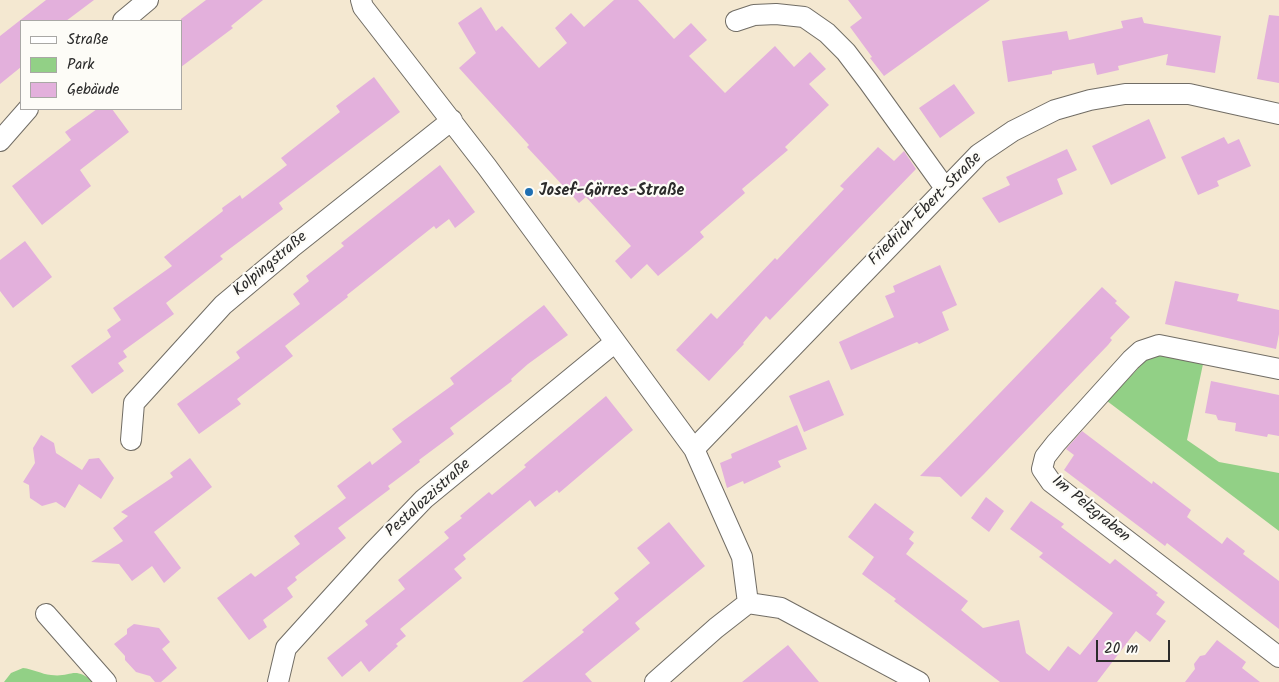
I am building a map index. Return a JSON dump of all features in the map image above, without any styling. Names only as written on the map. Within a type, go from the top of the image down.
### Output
[{"type":"street","points":[[124,20],[148,0]]},
{"type":"street","points":[[361,0],[363,7],[452,120],[614,343],[694,449],[742,557],[748,603]]},
{"type":"street","points":[[736,21],[754,15],[804,17],[827,32],[868,80],[945,188]]},
{"type":"street","name":"Friedrich-Ebert-Straße","points":[[694,449],[979,154],[1014,131],[1055,110],[1090,100],[1124,94],[1189,94],[1279,114]]},
{"type":"street","points":[[0,140],[27,110]]},
{"type":"street","name":"Kolpingstraße","points":[[131,440],[134,403],[223,305],[291,248],[452,120]]},
{"type":"street","name":"Pestalozzistraße","points":[[278,682],[286,648],[372,552],[424,499],[614,343]]},
{"type":"street","name":"Im Pelzgraben","points":[[1279,369],[1159,344],[1141,351],[1130,360],[1056,443],[1045,457],[1042,469],[1051,482],[1279,657]]},
{"type":"street","points":[[655,682],[716,628],[748,603],[781,608],[919,682]]},
{"type":"street","points":[[46,614],[106,682]]},
{"type":"green space","points":[[1162,355],[1203,364],[1187,440],[1219,462],[1279,473],[1279,531],[1107,401],[1148,358]]},
{"type":"green space","points":[[23,668],[51,675],[77,673],[93,682],[4,682],[11,673]]},
{"type":"building","points":[[46,0],[94,0],[67,20],[20,20]]},
{"type":"building","points":[[206,0],[263,0],[231,26],[233,28],[182,66],[181,19]]},
{"type":"building","points":[[614,0],[638,0],[674,39],[691,23],[707,40],[689,56],[725,93],[775,46],[794,67],[810,52],[826,69],[809,84],[829,105],[785,147],[788,150],[742,189],[745,193],[700,232],[704,237],[658,276],[647,264],[631,279],[615,261],[631,246],[586,197],[579,203],[527,147],[529,145],[459,68],[476,53],[458,23],[481,7],[496,31],[502,26],[539,68],[567,43],[555,28],[571,13],[584,27]]},
{"type":"building","points":[[848,0],[990,0],[884,76],[850,27],[862,18]]},
{"type":"building","points":[[1269,15],[1279,16],[1279,83],[1257,79]]},
{"type":"building","points":[[1142,17],[1144,23],[1221,36],[1215,73],[1166,65],[1168,54],[1118,66],[1119,70],[1097,75],[1094,63],[1052,71],[1052,74],[1008,82],[1002,41],[1067,31],[1069,40],[1123,28],[1121,21]]},
{"type":"building","points":[[20,20],[20,68],[0,84],[0,36]]},
{"type":"building","points":[[374,77],[400,112],[279,203],[283,209],[220,256],[223,259],[166,303],[174,314],[123,351],[127,357],[118,363],[124,371],[92,394],[71,366],[111,337],[107,330],[121,320],[113,308],[172,266],[164,257],[223,211],[222,208],[240,195],[242,199],[287,165],[281,158],[340,112],[336,106]]},
{"type":"building","points":[[954,84],[975,113],[940,138],[919,108]]},
{"type":"building","points":[[96,110],[113,110],[129,132],[80,170],[91,186],[42,225],[12,186],[71,140],[65,132]]},
{"type":"building","points":[[1149,119],[1166,158],[1111,185],[1092,146]]},
{"type":"building","points":[[1224,137],[1228,144],[1239,139],[1251,166],[1217,181],[1219,186],[1198,195],[1181,157]]},
{"type":"building","points":[[878,147],[894,161],[904,151],[916,169],[770,320],[766,316],[744,344],[709,381],[676,350],[711,313],[717,319],[775,258],[777,260],[844,189],[840,186]]},
{"type":"building","points":[[1067,149],[1077,170],[1057,179],[1063,194],[999,223],[982,198],[1010,185],[1006,177]]},
{"type":"building","points":[[440,165],[475,212],[455,228],[449,219],[436,229],[434,226],[347,295],[348,297],[285,346],[293,356],[237,399],[241,404],[199,434],[177,404],[240,358],[236,352],[300,304],[293,294],[309,281],[306,276],[344,246],[341,243]]},
{"type":"building","points":[[25,241],[52,277],[13,308],[0,291],[0,260]]},
{"type":"building","points":[[940,265],[957,305],[942,312],[949,330],[919,344],[917,342],[851,370],[839,342],[894,317],[885,296],[895,292],[893,286]]},
{"type":"building","points":[[1175,281],[1239,294],[1237,301],[1279,310],[1279,334],[1276,349],[1165,324]]},
{"type":"building","points":[[1102,287],[1130,317],[1110,338],[1112,340],[1108,345],[984,474],[961,497],[940,477],[920,476]]},
{"type":"building","points":[[544,305],[568,335],[528,364],[511,379],[512,381],[450,428],[454,434],[388,486],[390,489],[338,528],[346,538],[295,577],[297,580],[287,588],[293,597],[263,620],[267,627],[249,640],[217,598],[251,573],[255,577],[300,544],[294,536],[346,498],[337,486],[370,461],[372,465],[402,442],[392,429],[454,384],[450,378]]},
{"type":"building","points":[[829,380],[844,415],[804,432],[789,396]]},
{"type":"building","points":[[1211,381],[1279,395],[1279,436],[1268,434],[1267,437],[1235,431],[1236,423],[1218,420],[1216,415],[1205,413]]},
{"type":"building","points":[[606,396],[633,430],[559,493],[557,490],[535,507],[530,500],[463,555],[466,559],[454,569],[462,578],[400,629],[406,636],[396,644],[398,646],[369,672],[361,661],[342,677],[327,658],[368,625],[365,621],[405,589],[398,580],[449,538],[444,532],[462,518],[460,516],[489,492],[492,495],[526,467],[524,465]]},
{"type":"building","points":[[797,425],[807,449],[778,461],[781,467],[744,484],[743,481],[727,488],[720,463],[732,458],[731,454]]},
{"type":"building","points":[[1082,431],[1152,484],[1153,481],[1191,510],[1187,517],[1222,544],[1227,537],[1245,551],[1243,554],[1279,581],[1279,629],[1167,543],[1165,546],[1064,470],[1074,455],[1066,449]]},
{"type":"building","points":[[41,435],[54,443],[56,453],[82,470],[89,459],[99,458],[114,478],[101,499],[79,484],[65,508],[56,502],[42,506],[30,498],[29,485],[23,482],[35,463],[33,448]]},
{"type":"building","points":[[190,458],[212,487],[154,532],[181,568],[164,583],[152,566],[132,581],[119,564],[91,562],[123,541],[113,528],[128,516],[121,512],[173,477],[170,473]]},
{"type":"building","points":[[986,497],[1004,511],[989,532],[971,518]]},
{"type":"building","points":[[1031,501],[1064,524],[1061,527],[1110,564],[1115,559],[1158,593],[1156,595],[1165,602],[1156,614],[1166,621],[1150,642],[1136,631],[1097,682],[1000,682],[894,601],[896,599],[862,574],[874,557],[848,537],[875,503],[914,532],[909,539],[914,543],[906,554],[968,601],[961,610],[983,628],[1019,620],[1026,653],[1049,671],[1068,646],[1080,655],[1113,613],[1039,557],[1043,553],[1010,529]]},
{"type":"building","points":[[669,522],[705,566],[635,623],[640,629],[585,674],[592,682],[522,682],[584,632],[582,630],[619,599],[614,593],[650,563],[637,548]]},
{"type":"building","points":[[134,624],[159,628],[170,642],[162,649],[177,668],[161,682],[155,682],[150,676],[136,672],[114,644],[127,634],[127,629]]},
{"type":"building","points":[[1217,640],[1246,662],[1242,668],[1260,682],[1185,682],[1195,669],[1194,664],[1200,656],[1205,655]]},
{"type":"building","points":[[788,645],[819,682],[742,682]]},
{"type":"place","name":"Josef-Görres-Straße","points":[[529,192]]}]
